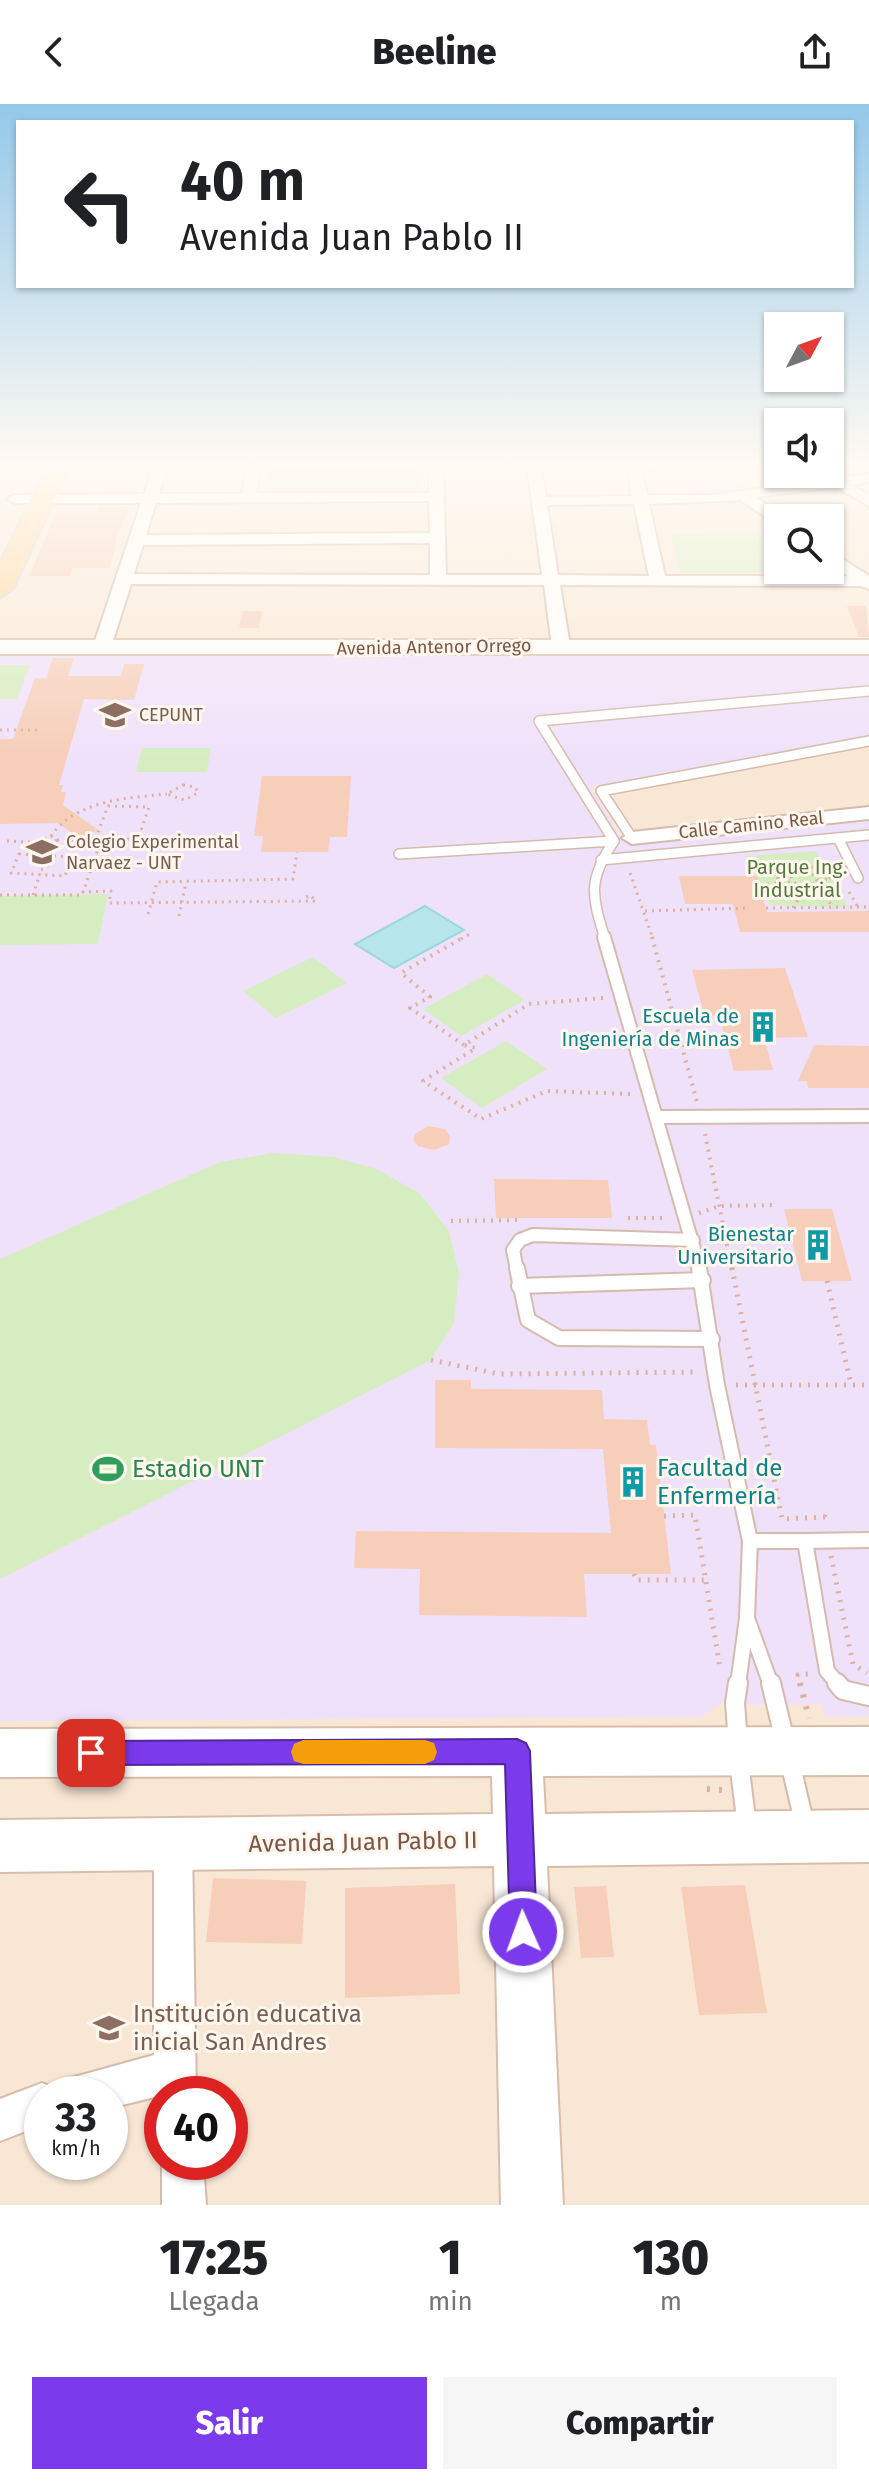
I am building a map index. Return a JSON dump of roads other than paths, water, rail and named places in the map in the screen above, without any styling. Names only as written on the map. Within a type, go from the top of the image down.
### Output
[{"type":"main road","points":[[0,589],[13,563]]},
{"type":"street","points":[[104,641],[129,563]]},
{"type":"street","points":[[438,563],[438,580]]},
{"type":"street","points":[[549,563],[560,639]]},
{"type":"street","points":[[654,563],[658,582]]},
{"type":"street","points":[[844,566],[868,582]]},
{"type":"street","points":[[124,579],[868,582]]},
{"type":"street","name":"Avenida Antenor Orrego","points":[[0,634],[104,641]]},
{"type":"street","name":"Avenida Antenor Orrego","points":[[0,647],[104,641],[869,635]]},
{"type":"street","name":"Avenida Antenor Orrego","points":[[560,639],[869,647]]},
{"type":"street","name":"Calle Camino Real","points":[[623,839],[869,813]]},
{"type":"street","points":[[0,1753],[738,1751],[783,1736],[869,1751]]},
{"type":"street","points":[[517,1751],[532,2205]]},
{"type":"street","name":"Avenida Juan Pablo II","points":[[0,1846],[869,1836]]},
{"type":"street","points":[[173,1844],[174,2076]]},
{"type":"street","points":[[0,2120],[24,2111]]},
{"type":"street","points":[[182,2180],[184,2205]]},
{"type":"lane","points":[[623,839],[539,721],[869,691]]},
{"type":"lane","points":[[623,839],[601,791],[869,741]]},
{"type":"lane","points":[[601,860],[869,835]]},
{"type":"lane","points":[[838,838],[858,878]]},
{"type":"lane","points":[[399,854],[623,839]]},
{"type":"lane","points":[[623,839],[601,860],[592,894],[649,1095],[688,1218],[703,1280],[717,1385],[750,1541],[747,1618],[737,1682],[738,1751],[748,1838]]},
{"type":"lane","points":[[658,1117],[869,1116]]},
{"type":"lane","points":[[693,1240],[533,1235],[520,1240],[513,1250],[528,1320],[559,1338],[712,1339]]},
{"type":"lane","points":[[519,1286],[703,1280]]},
{"type":"lane","points":[[750,1541],[869,1540]]},
{"type":"lane","points":[[805,1541],[827,1671],[843,1690],[869,1696]]},
{"type":"lane","points":[[747,1618],[771,1684],[807,1837]]},
{"type":"water","points":[[425,906],[464,930],[394,968],[355,944]]},
{"type":"place","name":"CEPUNT","points":[[115,715]]},
{"type":"place","name":"Colegio Experimental Narvaez - UNT","points":[[42,852]]},
{"type":"place","name":"Escuela de Ingeniería de Minas","points":[[763,1027]]},
{"type":"place","name":"Bienestar Universitario","points":[[818,1245]]},
{"type":"place","name":"Estadio UNT","points":[[108,1469]]},
{"type":"place","name":"Facultad de Enfermería","points":[[633,1482]]},
{"type":"place","name":"Institución educativa inicial San Andres","points":[[109,2028]]},
{"type":"park label","name":"Parque Ing. Industrial","points":[[797,878]]}]
